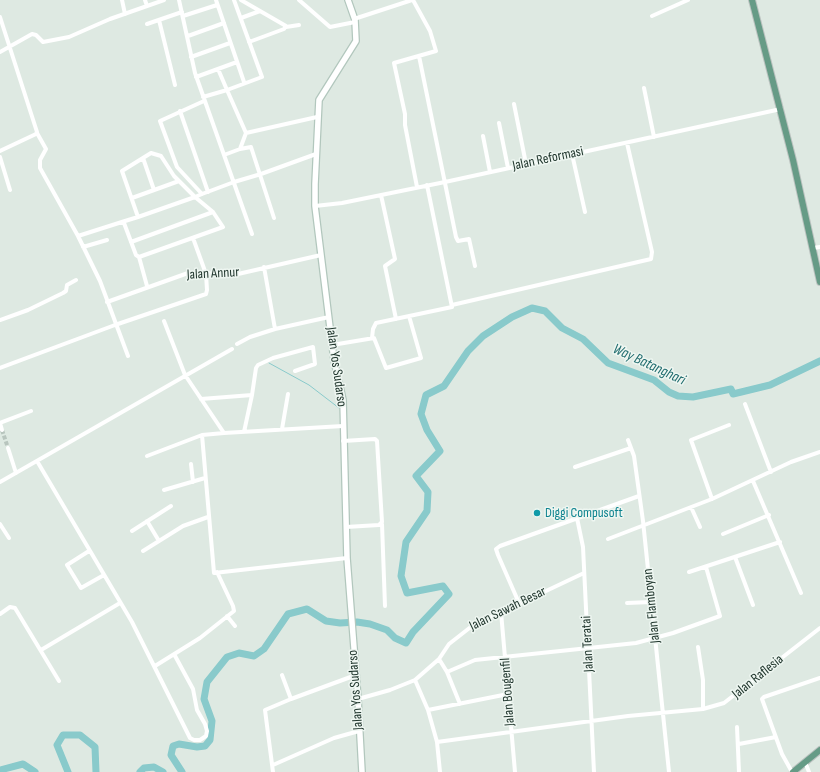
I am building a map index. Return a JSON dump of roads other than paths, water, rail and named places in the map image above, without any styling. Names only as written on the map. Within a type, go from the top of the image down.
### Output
[{"type":"main road","points":[[752,0],[781,109],[820,282]]},
{"type":"main road","points":[[792,772],[820,750]]},
{"type":"street","points":[[122,0],[125,14]]},
{"type":"street","points":[[145,0],[147,6]]},
{"type":"street","points":[[0,52],[32,34],[36,35],[43,42],[69,36],[164,0]]},
{"type":"street","points":[[179,0],[196,78],[252,234]]},
{"type":"street","points":[[202,194],[177,167],[160,121],[204,99],[244,82],[262,77],[234,0]]},
{"type":"street","points":[[241,0],[286,27]]},
{"type":"street","points":[[299,0],[326,25],[332,27],[413,0],[430,31],[436,51],[394,63],[405,114],[405,125],[417,187]]},
{"type":"street","name":"Jalan Yos Sudarso","points":[[348,0],[355,20],[356,41],[319,100],[317,117],[315,206],[332,345],[343,400],[347,558],[362,772]]},
{"type":"street","points":[[652,16],[688,0]]},
{"type":"street","points":[[147,24],[183,14],[216,2],[244,82]]},
{"type":"street","points":[[241,18],[260,11]]},
{"type":"street","points":[[0,16],[37,132],[46,149],[40,160],[40,168],[78,236],[100,281],[115,325],[128,356]]},
{"type":"street","points":[[159,20],[175,85]]},
{"type":"street","points":[[188,36],[224,23]]},
{"type":"street","points":[[249,42],[286,27],[300,25]]},
{"type":"street","points":[[191,57],[230,44]]},
{"type":"street","points":[[419,56],[457,240],[468,239],[475,266]]},
{"type":"street","points":[[196,78],[237,62]]},
{"type":"street","points":[[218,69],[246,133],[240,148]]},
{"type":"street","points":[[644,88],[654,137]]},
{"type":"street","points":[[514,104],[526,164]]},
{"type":"street","name":"Jalan Reformasi","points":[[315,206],[445,182],[781,109]]},
{"type":"street","points":[[180,111],[208,192]]},
{"type":"street","points":[[246,133],[317,117]]},
{"type":"street","points":[[499,123],[508,168]]},
{"type":"street","points":[[0,151],[37,132]]},
{"type":"street","points":[[483,136],[490,172]]},
{"type":"street","points":[[372,338],[373,329],[376,324],[450,308],[452,305],[650,259],[652,252],[627,143]]},
{"type":"street","points":[[224,155],[240,148],[251,147],[274,218]]},
{"type":"street","points":[[138,217],[122,170],[154,152],[159,154],[174,176],[213,212],[223,227],[139,257]]},
{"type":"street","points":[[78,236],[138,217],[316,154]]},
{"type":"street","points":[[572,154],[585,212]]},
{"type":"street","points":[[0,157],[10,190]]},
{"type":"street","points":[[143,158],[154,190]]},
{"type":"street","points":[[132,198],[179,181]]},
{"type":"street","points":[[427,185],[452,305]]},
{"type":"street","points":[[381,194],[394,259],[385,266],[396,319]]},
{"type":"street","points":[[131,242],[213,212]]},
{"type":"street","points":[[125,221],[124,223],[136,256],[139,257],[147,286]]},
{"type":"street","points":[[0,368],[115,325],[206,294],[208,290],[206,274],[193,238]]},
{"type":"street","points":[[83,247],[107,240]]},
{"type":"street","points":[[813,248],[820,247]]},
{"type":"street","name":"Jalan Annur","points":[[107,302],[147,286],[188,273],[228,275],[249,272],[321,256]]},
{"type":"street","points":[[264,268],[276,330]]},
{"type":"street","points":[[0,320],[28,310],[63,293],[66,291],[67,285],[76,280]]},
{"type":"street","points":[[237,344],[250,337],[329,316]]},
{"type":"street","points":[[332,345],[372,338],[376,340],[386,368],[421,358],[409,316]]},
{"type":"street","points":[[164,321],[185,375],[224,433]]},
{"type":"street","points":[[244,432],[256,368],[258,365],[273,358],[313,347],[315,364],[295,370]]},
{"type":"street","points":[[0,482],[232,349]]},
{"type":"street","points":[[282,429],[288,394]]},
{"type":"street","points":[[201,399],[252,395]]},
{"type":"street","points":[[745,404],[771,472]]},
{"type":"street","points":[[2,430],[0,423],[30,411]]},
{"type":"street","points":[[712,499],[691,440],[729,425]]},
{"type":"street","points":[[147,456],[202,435],[343,426]]},
{"type":"street","points":[[155,666],[234,611],[234,606],[216,572],[213,572],[202,435]]},
{"type":"street","points":[[343,441],[375,439],[377,441],[385,606]]},
{"type":"street","name":"Jalan Flamboyan","points":[[628,440],[631,448],[643,525],[664,712],[669,772]]},
{"type":"street","points":[[8,448],[16,473]]},
{"type":"street","points":[[575,467],[631,448]]},
{"type":"street","points":[[608,539],[712,499],[791,462],[820,452]]},
{"type":"street","points":[[37,461],[155,666],[190,738],[194,740],[204,738],[207,731],[198,710],[193,689],[174,654]]},
{"type":"street","points":[[191,464],[193,482]]},
{"type":"street","points":[[164,490],[205,478]]},
{"type":"street","points":[[753,481],[801,593]]},
{"type":"street","points":[[519,603],[496,549],[500,546],[639,496]]},
{"type":"street","points":[[132,531],[171,506]]},
{"type":"street","points":[[691,507],[700,527]]},
{"type":"street","points":[[143,551],[183,526],[208,516]]},
{"type":"street","points":[[723,534],[768,516]]},
{"type":"street","name":"Jalan Teratai","points":[[577,518],[583,548],[593,720],[594,772]]},
{"type":"street","points":[[147,521],[160,541]]},
{"type":"street","points":[[0,524],[9,538]]},
{"type":"street","points":[[346,527],[382,524]]},
{"type":"street","points":[[689,572],[780,542]]},
{"type":"street","points":[[89,551],[67,565],[77,583],[81,588],[104,576]]},
{"type":"street","points":[[735,557],[753,605]]},
{"type":"street","points":[[216,572],[347,558]]},
{"type":"street","points":[[447,672],[475,660],[656,639],[720,616],[706,567]]},
{"type":"street","name":"Jalan Sawah Besar","points":[[358,699],[390,690],[415,680],[439,659],[449,644],[463,631],[483,619],[584,573]]},
{"type":"street","points":[[627,603],[651,602]]},
{"type":"street","points":[[40,650],[120,603]]},
{"type":"street","points":[[0,614],[10,607],[15,608],[59,681]]},
{"type":"street","name":"Jalan Bougenfil","points":[[501,612],[515,772]]},
{"type":"street","points":[[227,616],[235,626]]},
{"type":"street","name":"Jalan Raflesia","points":[[437,742],[593,720],[703,709],[727,702],[820,628]]},
{"type":"street","points":[[698,647],[703,680],[703,709]]},
{"type":"street","points":[[439,659],[447,672],[460,704]]},
{"type":"street","points":[[282,675],[291,699]]},
{"type":"street","points":[[273,772],[265,710],[356,675]]},
{"type":"street","points":[[792,772],[776,738],[763,698],[820,678]]},
{"type":"street","points":[[415,680],[428,710],[437,742],[440,772]]},
{"type":"street","points":[[428,710],[508,694]]},
{"type":"street","points":[[737,727],[739,744],[739,772]]},
{"type":"street","points":[[272,765],[334,738],[359,730]]},
{"type":"street","points":[[739,744],[776,738]]},
{"type":"street","points":[[805,762],[809,772]]},
{"type":"waterway","name":"Way Batanghari","points":[[182,772],[171,755],[173,746],[179,744],[197,747],[205,746],[210,740],[212,721],[204,699],[207,682],[227,657],[239,653],[254,656],[264,649],[288,614],[307,609],[326,621],[370,624],[387,630],[395,638],[406,643],[413,632],[449,594],[443,586],[407,593],[401,576],[406,542],[427,511],[428,492],[416,476],[440,451],[427,430],[421,414],[426,395],[444,386],[468,351],[483,336],[512,317],[532,308],[545,311],[562,328],[583,339],[608,363],[654,380],[669,392],[678,396],[693,397],[731,389],[733,394],[770,385],[820,361]]},
{"type":"waterway","points":[[269,363],[309,385],[339,408]]},
{"type":"waterway","name":"Way Batanghari","points":[[68,772],[57,745],[63,735],[80,735],[95,747],[96,772]]},
{"type":"waterway","name":"Way Batanghari","points":[[0,770],[23,764],[35,772]]},
{"type":"waterway","name":"Way Batanghari","points":[[140,772],[144,768],[154,767],[163,772]]},
{"type":"tunnel","points":[[2,430],[8,448]]},
{"type":"place","name":"Diggi Compusoft","points":[[537,513]]}]
